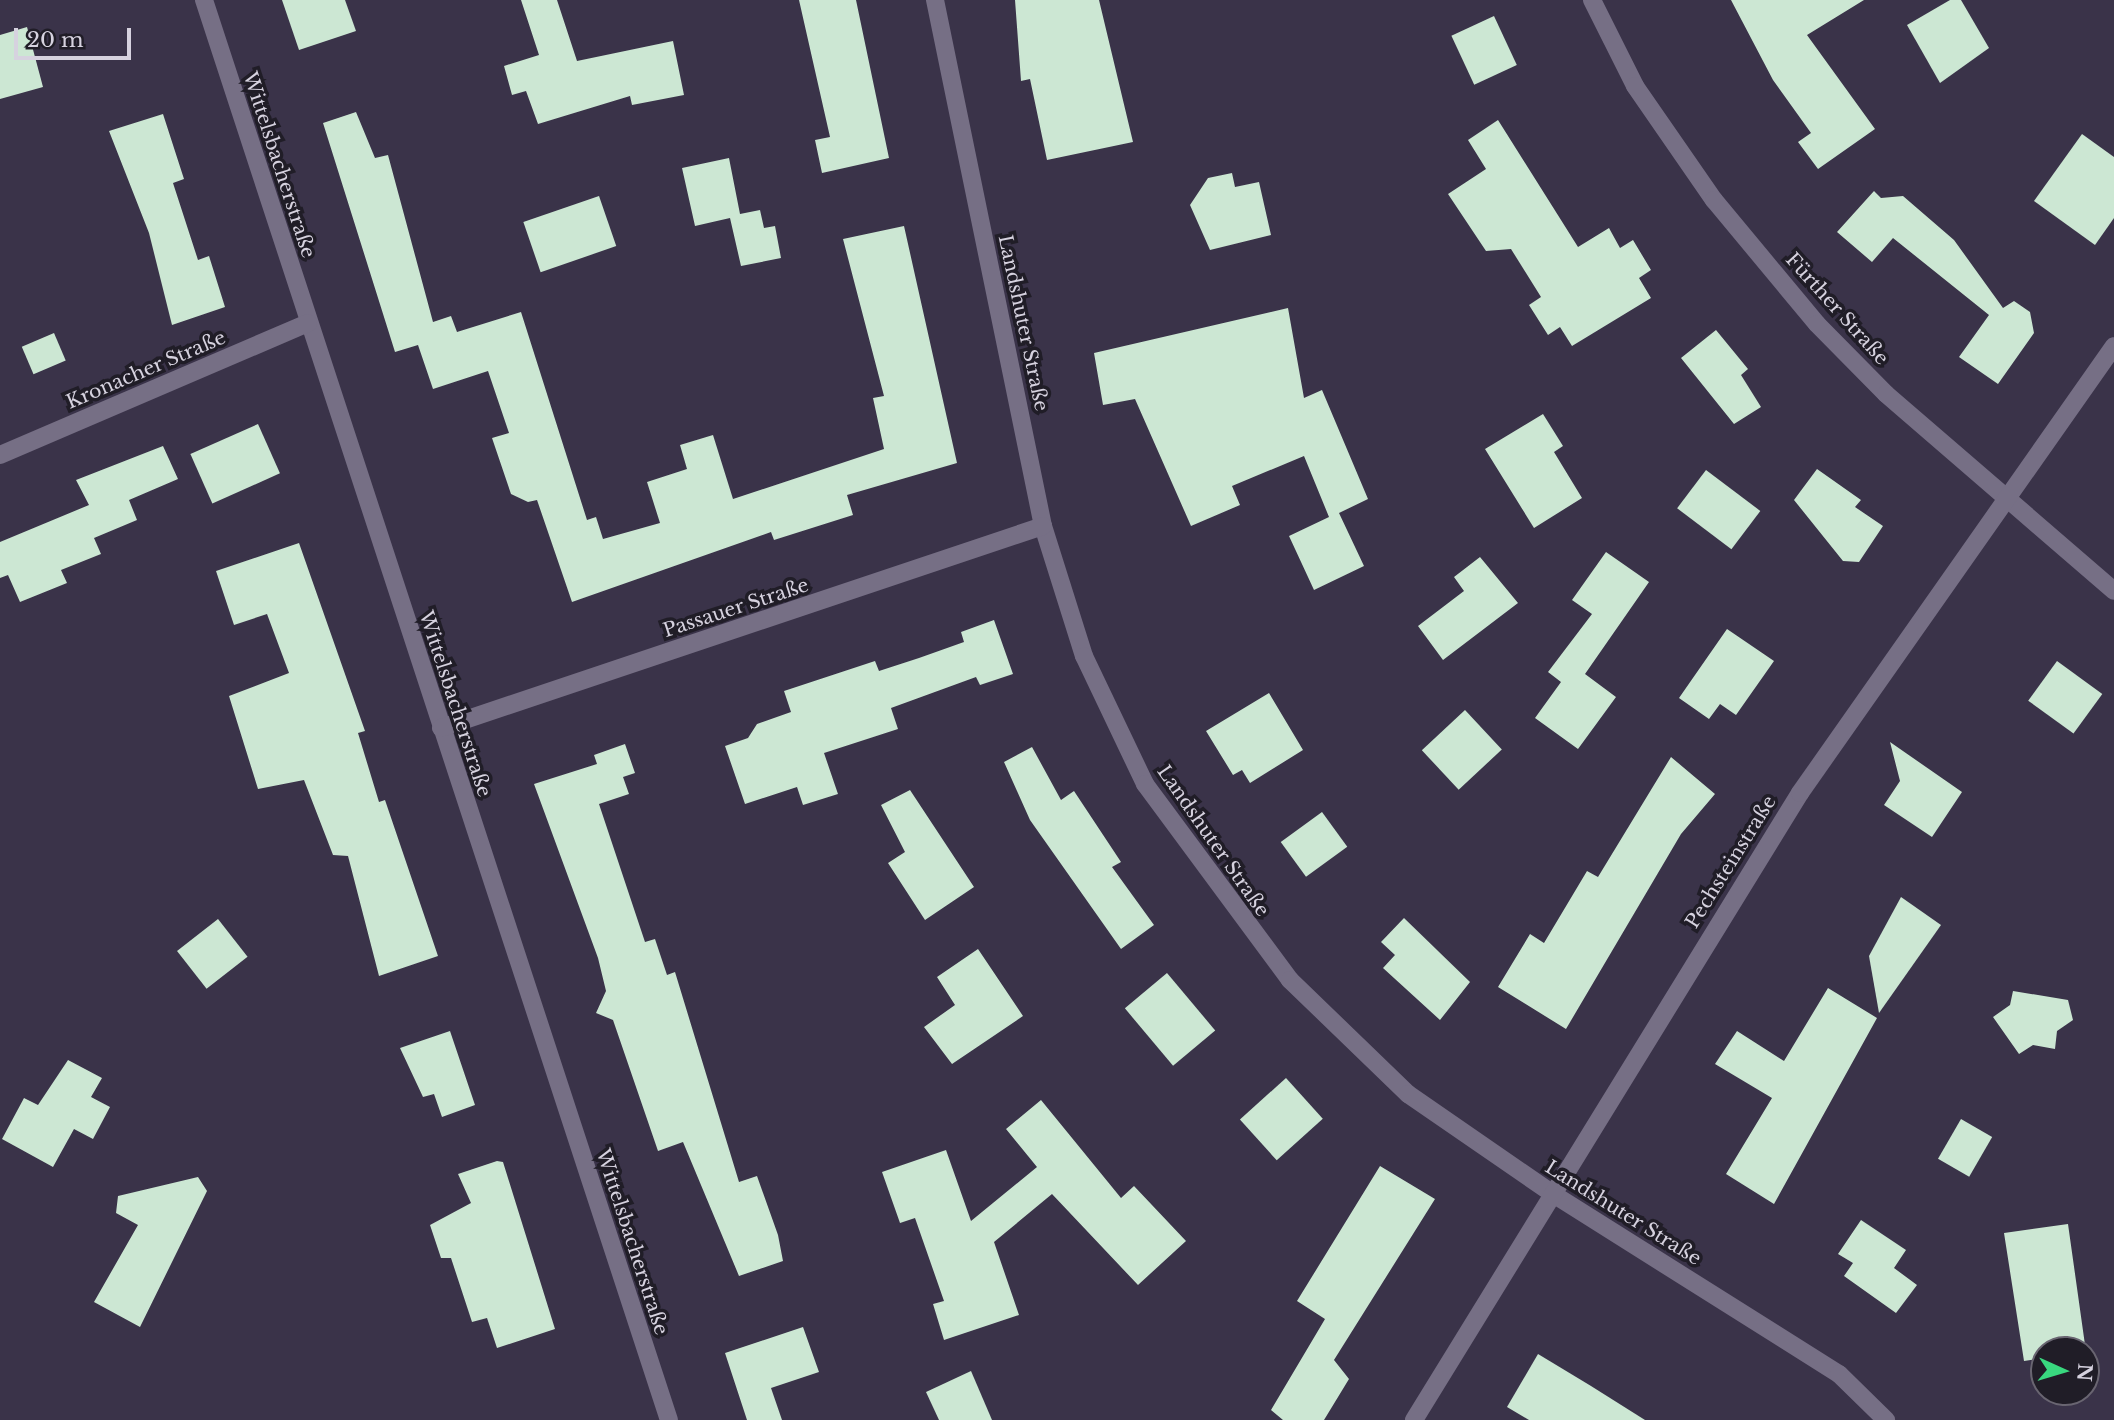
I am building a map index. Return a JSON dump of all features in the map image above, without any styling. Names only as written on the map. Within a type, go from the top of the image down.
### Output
[{"type":"street","name":"Wittelsbacherstraße","points":[[204,0],[669,1420]]},
{"type":"street","name":"Landshuter Straße","points":[[935,0],[1043,526],[1084,656],[1145,784],[1221,895],[1290,980],[1408,1094],[1553,1195],[1839,1374],[1885,1420]]},
{"type":"street","name":"Fürther Straße","points":[[1592,0],[1635,86],[1690,165],[1817,324],[1886,394],[2009,495],[2114,591]]},
{"type":"street","name":"Kronacher Straße","points":[[0,454],[309,323]]},
{"type":"street","name":"Pechsteinstraße","points":[[1415,1420],[1800,793],[2114,346]]},
{"type":"street","name":"Passauer Straße","points":[[441,728],[1043,526]]},
{"type":"building","points":[[282,0],[345,0],[356,31],[299,50]]},
{"type":"building","points":[[521,0],[557,0],[577,61],[673,41],[684,95],[632,105],[630,96],[538,124],[526,91],[512,95],[504,66],[539,55]]},
{"type":"building","points":[[799,0],[856,0],[889,158],[822,173],[815,140],[830,137]]},
{"type":"building","points":[[1015,0],[1099,0],[1133,142],[1047,160],[1030,79],[1021,81]]},
{"type":"building","points":[[1731,0],[1864,0],[1807,35],[1875,129],[1818,169],[1798,142],[1811,133],[1773,80]]},
{"type":"building","points":[[1950,0],[1961,0],[1989,48],[1940,83],[1907,25]]},
{"type":"building","points":[[1494,16],[1517,65],[1474,85],[1451,36]]},
{"type":"building","points":[[27,27],[43,87],[0,99],[0,35]]},
{"type":"building","points":[[356,112],[375,158],[388,155],[433,322],[451,316],[457,332],[521,312],[587,520],[596,517],[603,539],[660,523],[647,482],[687,469],[680,445],[713,435],[733,499],[884,449],[873,398],[884,396],[843,239],[904,226],[957,463],[847,495],[853,515],[774,540],[771,532],[572,602],[537,500],[528,502],[511,494],[492,438],[509,433],[488,371],[433,389],[418,345],[395,352],[323,123]]},
{"type":"building","points":[[163,114],[184,179],[173,183],[198,260],[209,256],[225,307],[172,325],[149,233],[109,131]]},
{"type":"building","points":[[1498,120],[1578,247],[1609,228],[1620,248],[1633,240],[1651,270],[1639,278],[1651,298],[1572,346],[1560,327],[1548,335],[1529,305],[1541,297],[1511,249],[1486,251],[1448,194],[1486,169],[1468,140]]},
{"type":"building","points":[[2082,134],[2114,157],[2114,218],[2095,245],[2034,201]]},
{"type":"building","points":[[729,158],[740,214],[760,210],[764,228],[775,226],[781,258],[741,266],[730,218],[695,226],[682,168]]},
{"type":"building","points":[[1232,173],[1235,187],[1259,182],[1271,235],[1210,250],[1190,205],[1208,178]]},
{"type":"building","points":[[1874,191],[1881,198],[1903,196],[1954,240],[2003,308],[2014,301],[2030,312],[2034,333],[1998,384],[1959,357],[1989,315],[1893,238],[1872,262],[1837,232]]},
{"type":"building","points":[[599,196],[616,246],[541,272],[523,222]]},
{"type":"building","points":[[1288,308],[1304,398],[1322,390],[1368,499],[1339,513],[1364,566],[1314,590],[1289,536],[1329,517],[1304,456],[1232,486],[1240,505],[1191,526],[1135,399],[1103,405],[1094,353]]},
{"type":"building","points":[[1716,330],[1748,369],[1741,375],[1761,407],[1734,424],[1681,358]]},
{"type":"building","points":[[54,333],[66,361],[34,374],[22,347]]},
{"type":"building","points":[[1543,414],[1563,446],[1554,452],[1582,498],[1534,528],[1485,449]]},
{"type":"building","points":[[258,424],[280,473],[212,503],[190,454]]},
{"type":"building","points":[[163,446],[178,479],[129,500],[137,520],[94,538],[101,554],[61,570],[67,583],[20,602],[8,575],[0,578],[0,542],[89,505],[76,480]]},
{"type":"building","points":[[1817,469],[1861,500],[1855,507],[1883,526],[1859,562],[1843,561],[1794,500]]},
{"type":"building","points":[[1706,470],[1760,511],[1731,549],[1677,508]]},
{"type":"building","points":[[299,543],[365,731],[358,733],[379,802],[385,800],[438,956],[379,976],[348,856],[333,855],[304,780],[258,789],[229,696],[289,673],[267,614],[234,625],[216,571]]},
{"type":"building","points":[[1606,552],[1649,582],[1585,674],[1616,697],[1578,749],[1535,718],[1561,682],[1548,672],[1592,614],[1572,600]]},
{"type":"building","points":[[1480,557],[1518,603],[1443,660],[1418,626],[1464,591],[1454,577]]},
{"type":"building","points":[[994,620],[1013,674],[980,685],[976,677],[891,708],[898,729],[824,753],[838,794],[803,805],[797,787],[745,804],[725,746],[748,738],[757,724],[791,712],[784,691],[875,661],[879,671],[919,658],[964,642],[961,632]]},
{"type":"building","points":[[1727,629],[1774,661],[1736,715],[1720,704],[1709,719],[1679,698]]},
{"type":"building","points":[[2057,661],[2102,694],[2074,734],[2028,701]]},
{"type":"building","points":[[1269,693],[1303,750],[1250,783],[1242,770],[1233,775],[1206,731]]},
{"type":"building","points":[[1465,710],[1502,749],[1459,790],[1422,750]]},
{"type":"building","points":[[1890,742],[1962,792],[1932,837],[1884,805],[1900,781]]},
{"type":"building","points":[[625,744],[635,773],[623,777],[629,794],[599,804],[645,942],[655,939],[667,975],[675,972],[739,1182],[757,1176],[778,1235],[783,1261],[739,1276],[683,1142],[658,1151],[613,1020],[596,1013],[606,991],[598,958],[534,784],[597,764],[594,755]]},
{"type":"building","points":[[1032,747],[1061,800],[1074,791],[1121,862],[1112,867],[1154,925],[1121,949],[1030,820],[1004,762]]},
{"type":"building","points":[[1671,757],[1715,794],[1681,834],[1566,1029],[1498,987],[1530,934],[1544,943],[1587,871],[1598,877]]},
{"type":"building","points":[[910,790],[974,887],[925,920],[888,863],[905,852],[881,805]]},
{"type":"building","points":[[1322,812],[1347,847],[1306,877],[1281,842]]},
{"type":"building","points":[[1901,897],[1941,925],[1879,1013],[1869,956]]},
{"type":"building","points":[[1404,918],[1470,982],[1440,1020],[1383,968],[1395,955],[1381,942]]},
{"type":"building","points":[[218,919],[248,957],[207,989],[177,951]]},
{"type":"building","points":[[978,949],[1023,1016],[952,1064],[924,1027],[955,1005],[937,977]]},
{"type":"building","points":[[1167,973],[1215,1030],[1173,1066],[1125,1008]]},
{"type":"building","points":[[1828,988],[1877,1018],[1774,1204],[1726,1174],[1772,1098],[1715,1064],[1737,1031],[1784,1061]]},
{"type":"building","points":[[2013,991],[2068,1000],[2073,1020],[2057,1031],[2055,1049],[2033,1045],[2019,1054],[1993,1017],[2010,1005]]},
{"type":"building","points":[[450,1031],[475,1105],[442,1117],[434,1094],[423,1097],[400,1048]]},
{"type":"building","points":[[68,1060],[102,1078],[91,1097],[110,1107],[93,1139],[74,1129],[53,1167],[2,1139],[24,1098],[38,1105]]},
{"type":"building","points":[[1286,1078],[1323,1119],[1277,1160],[1240,1119]]},
{"type":"building","points":[[1041,1100],[1121,1198],[1134,1186],[1186,1241],[1138,1285],[1052,1194],[994,1242],[1019,1315],[944,1340],[933,1304],[944,1301],[915,1218],[900,1223],[882,1172],[946,1150],[971,1221],[1037,1167],[1006,1129]]},
{"type":"building","points":[[1961,1119],[1992,1137],[1969,1177],[1938,1159]]},
{"type":"building","points":[[497,1161],[503,1162],[555,1329],[497,1348],[487,1318],[472,1322],[451,1258],[441,1258],[430,1225],[471,1203],[458,1174]]},
{"type":"building","points":[[1380,1166],[1435,1199],[1334,1360],[1349,1379],[1324,1420],[1283,1420],[1271,1410],[1325,1319],[1297,1301]]},
{"type":"building","points":[[198,1177],[207,1191],[140,1327],[94,1302],[138,1225],[116,1213],[118,1196]]},
{"type":"building","points":[[1861,1220],[1906,1250],[1894,1268],[1917,1285],[1896,1313],[1844,1276],[1853,1263],[1838,1254]]},
{"type":"building","points":[[2068,1224],[2084,1336],[2030,1336],[2030,1360],[2024,1361],[2004,1233]]},
{"type":"building","points":[[803,1327],[819,1372],[771,1388],[782,1420],[747,1420],[725,1353]]},
{"type":"building","points":[[1538,1354],[1645,1420],[1529,1420],[1507,1407]]},
{"type":"building","points":[[971,1371],[992,1420],[939,1420],[926,1392]]}]
